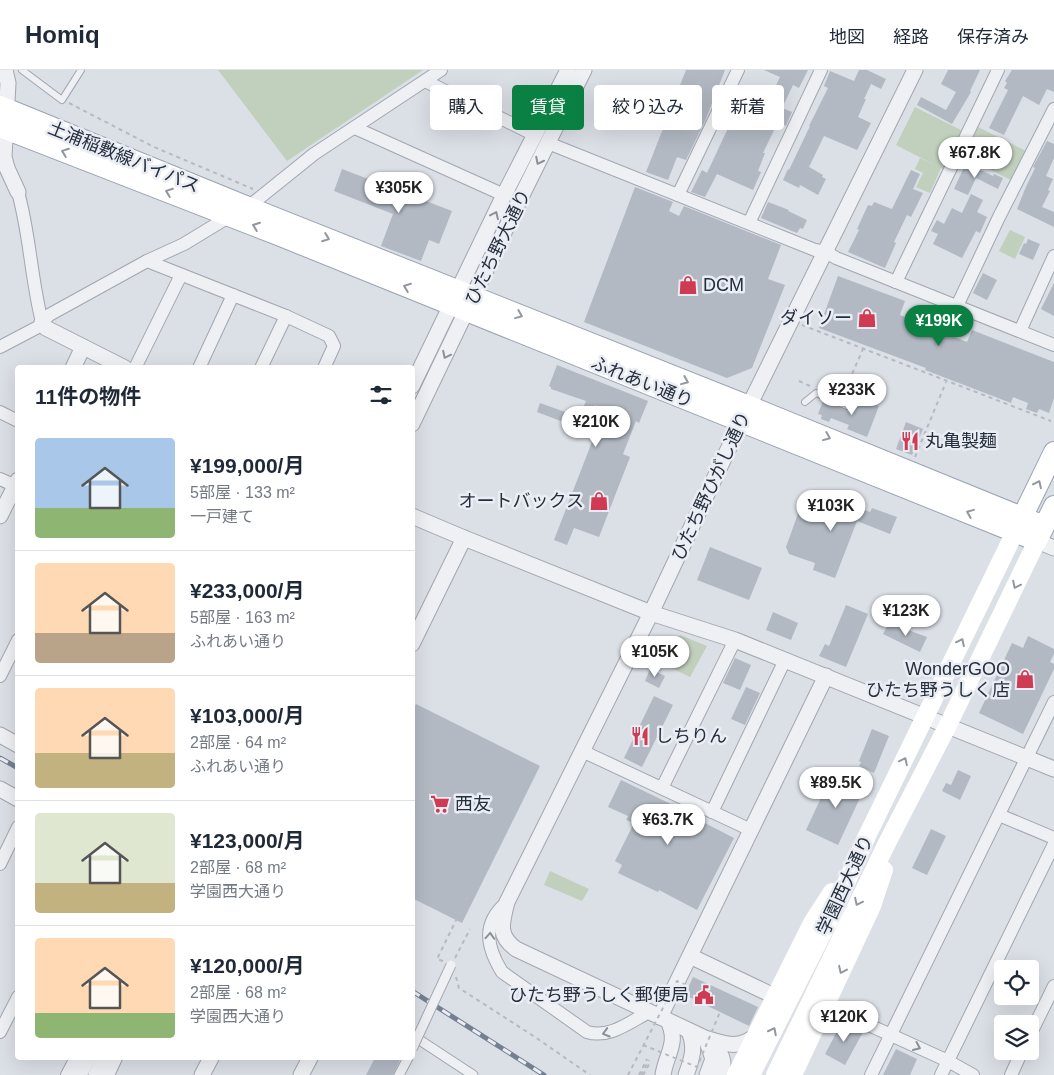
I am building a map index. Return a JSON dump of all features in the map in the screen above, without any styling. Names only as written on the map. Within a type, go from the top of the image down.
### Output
[{"type":"main road","name":"土浦稲敷線バイパス","points":[[3,117],[248,207]]},
{"type":"main road","name":"土浦稲敷線バイパス","points":[[3,117],[230,216]]},
{"type":"main road","name":"ふれあい通り","points":[[248,207],[463,301],[1047,536]]},
{"type":"main road","name":"ふれあい通り","points":[[230,216],[463,301]]},
{"type":"main road","points":[[1019,524],[1054,452]]},
{"type":"main road","points":[[1047,536],[1054,506]]},
{"type":"main road","name":"学園西大通り","points":[[751,1075],[830,919],[867,836],[1019,524]]},
{"type":"main road","name":"学園西大通り","points":[[775,1075],[887,842],[1047,536]]},
{"type":"main road","points":[[736,1075],[812,923],[867,836]]},
{"type":"main road","points":[[793,1075],[872,906],[883,875],[887,842]]},
{"type":"street","points":[[5,70],[8,83],[3,117],[4,157],[26,219],[35,294],[42,322],[46,328],[119,365]]},
{"type":"street","points":[[248,207],[314,154],[442,70]]},
{"type":"street","name":"ひたち野大通り","points":[[415,381],[463,301],[548,143],[584,70]]},
{"type":"street","points":[[678,194],[738,70]]},
{"type":"street","points":[[749,223],[821,70]]},
{"type":"street","name":"ひたち野ひがし通り","points":[[705,1038],[516,949],[505,938],[502,922],[507,902],[651,613],[745,414],[915,70]]},
{"type":"street","points":[[896,282],[998,70]]},
{"type":"street","name":"ひたち野大通り","points":[[415,417],[504,195],[535,135],[563,72]]},
{"type":"street","points":[[425,80],[535,135]]},
{"type":"street","points":[[957,306],[999,217],[1054,110]]},
{"type":"street","points":[[355,128],[504,195]]},
{"type":"street","points":[[548,143],[815,250],[826,252],[836,258],[1054,345]]},
{"type":"street","points":[[0,347],[38,327],[49,315],[147,261],[184,244],[230,216]]},
{"type":"street","points":[[1020,331],[1054,256]]},
{"type":"street","points":[[147,261],[233,294],[330,336],[334,346],[325,365]]},
{"type":"street","points":[[136,365],[181,275]]},
{"type":"street","points":[[199,365],[233,294]]},
{"type":"street","points":[[262,365],[286,316]]},
{"type":"street","points":[[74,365],[83,347]]},
{"type":"street","points":[[0,412],[15,420]]},
{"type":"street","points":[[0,479],[15,484]]},
{"type":"street","points":[[0,516],[15,486]]},
{"type":"street","points":[[415,517],[651,613],[735,640],[946,727],[1054,769]]},
{"type":"street","points":[[415,638],[464,538]]},
{"type":"street","points":[[662,788],[735,640]]},
{"type":"street","points":[[0,676],[15,646]]},
{"type":"street","points":[[712,812],[785,660]]},
{"type":"street","points":[[507,902],[496,912],[490,928],[489,943],[502,972],[587,1032],[597,1036],[659,1016],[826,676]]},
{"type":"street","points":[[871,1075],[1054,702]]},
{"type":"street","points":[[0,735],[15,743]]},
{"type":"street","points":[[582,751],[751,830]]},
{"type":"street","points":[[0,789],[15,797]]},
{"type":"street","points":[[998,815],[1054,838]]},
{"type":"street","points":[[0,864],[15,833]]},
{"type":"street","points":[[941,1075],[1054,844]]},
{"type":"street","points":[[690,956],[776,997]]},
{"type":"street","points":[[415,1044],[451,964]]},
{"type":"street","points":[[1039,1017],[1054,986]]},
{"type":"street","points":[[0,1032],[15,1003]]},
{"type":"street","points":[[825,1005],[948,1061],[973,1075]]},
{"type":"street","points":[[659,1016],[672,1029],[673,1041],[663,1075]]},
{"type":"street","points":[[686,1075],[694,1050],[693,1040],[689,1031]]},
{"type":"street","points":[[705,1038],[733,1045],[750,1041],[756,1035]]},
{"type":"street","points":[[705,1038],[713,1059],[707,1075]]},
{"type":"street","points":[[705,1038],[717,1047],[722,1055],[724,1068],[722,1075]]},
{"type":"street","points":[[418,1039],[473,1075]]},
{"type":"street","points":[[67,1075],[75,1060]]},
{"type":"street","points":[[79,1075],[87,1060]]},
{"type":"street","points":[[96,1075],[103,1060]]},
{"type":"street","points":[[108,1075],[115,1060]]},
{"type":"street","points":[[202,1075],[210,1060]]},
{"type":"street","points":[[301,1075],[309,1060]]},
{"type":"street","points":[[399,1075],[407,1060]]},
{"type":"street","points":[[1010,1075],[1018,1060]]},
{"type":"lane","points":[[22,70],[62,100],[81,70]]},
{"type":"lane","points":[[806,402],[816,393],[847,406],[851,386]]},
{"type":"path","points":[[62,100],[154,147],[263,194]]},
{"type":"path","points":[[802,326],[1051,421]]},
{"type":"path","points":[[851,386],[863,349]]},
{"type":"path","points":[[799,381],[812,386]]},
{"type":"path","points":[[914,461],[946,381]]},
{"type":"path","points":[[451,964],[437,959],[469,894]]},
{"type":"path","points":[[470,929],[451,964],[459,988],[590,1075]]},
{"type":"path","points":[[628,1075],[676,981],[688,986]]},
{"type":"path","points":[[643,1045],[697,1067],[720,1012]]},
{"type":"path","points":[[641,1075],[649,1060]]},
{"type":"green space","points":[[218,70],[423,70],[287,161]]},
{"type":"green space","points":[[915,107],[963,131],[944,169],[941,168],[930,193],[916,187],[923,173],[915,169],[920,158],[937,166],[896,145]]},
{"type":"green space","points":[[978,127],[1028,152],[1013,181],[964,157]]},
{"type":"green space","points":[[1010,230],[1025,237],[1015,259],[999,251]]},
{"type":"green space","points":[[680,635],[707,646],[690,677],[655,660],[660,651]]},
{"type":"green space","points":[[550,871],[589,889],[582,901],[544,885]]},
{"type":"building","points":[[686,70],[725,70],[719,85],[712,85],[712,103],[702,127],[702,85],[680,85]]},
{"type":"building","points":[[764,70],[808,70],[799,88],[793,85],[784,104],[784,85],[776,85],[780,77]]},
{"type":"building","points":[[859,70],[867,70],[886,79],[881,89],[871,84],[864,99],[866,99],[858,117],[871,123],[857,150],[824,136],[809,167],[823,175],[822,177],[826,179],[818,195],[800,185],[799,188],[783,180],[828,88],[824,86],[830,71],[854,81]]},
{"type":"building","points":[[948,70],[980,70],[971,92],[952,124],[917,105],[921,97],[946,110],[956,92],[941,84]]},
{"type":"building","points":[[1012,70],[1054,70],[1054,92],[1047,89],[1039,105],[1023,96],[1004,135],[989,128],[1008,90],[1004,88],[1007,83],[1005,81]]},
{"type":"building","points":[[784,109],[792,112],[786,126],[784,125]]},
{"type":"building","points":[[662,130],[701,130],[686,160],[677,157],[668,180],[646,172]]},
{"type":"building","points":[[727,130],[774,130],[763,153],[765,153],[758,171],[761,172],[753,190],[717,174],[705,197],[691,192],[702,170],[707,173]]},
{"type":"building","points":[[1047,141],[1054,144],[1054,158],[1046,176],[1053,179],[1048,190],[1050,191],[1042,207],[1054,212],[1054,227],[1017,209],[1035,168],[1033,167]]},
{"type":"building","points":[[966,163],[993,176],[994,174],[1003,178],[998,189],[976,178],[968,195],[954,189]]},
{"type":"building","points":[[342,169],[452,211],[439,244],[429,240],[421,261],[381,246],[393,214],[334,191]]},
{"type":"building","points":[[911,170],[920,174],[913,189],[923,193],[911,217],[907,215],[894,242],[896,243],[885,268],[848,252],[859,230],[857,229],[868,205],[872,206],[874,202],[892,209]]},
{"type":"building","points":[[635,187],[673,202],[669,211],[679,216],[684,206],[781,245],[768,279],[785,285],[752,368],[727,378],[584,322]]},
{"type":"building","points":[[971,194],[983,200],[977,212],[987,217],[980,233],[976,231],[962,258],[933,244],[938,234],[931,231],[937,220],[944,224],[952,208],[962,213]]},
{"type":"building","points":[[768,202],[789,210],[807,220],[803,229],[800,228],[797,233],[761,218]]},
{"type":"building","points":[[1028,239],[1040,244],[1033,260],[1019,254]]},
{"type":"building","points":[[983,273],[997,280],[987,300],[973,293]]},
{"type":"building","points":[[838,276],[905,301],[900,315],[967,342],[972,330],[1054,362],[1054,398],[1049,413],[1039,409],[1037,413],[1026,409],[1028,403],[1013,397],[1011,403],[925,370],[926,368],[819,328]]},
{"type":"building","points":[[1054,283],[1054,316],[1041,309]]},
{"type":"building","points":[[557,365],[648,401],[639,423],[636,421],[623,454],[630,457],[599,537],[574,528],[567,545],[554,540],[595,434],[537,412],[540,403],[579,417],[586,401],[551,389],[549,386]],"holes":[[[595,405],[613,413],[608,428],[588,421]]]},
{"type":"building","points":[[859,399],[879,406],[867,437],[847,429],[849,425],[831,418],[829,422],[821,419],[822,415],[818,414],[823,401],[853,413]]},
{"type":"building","points":[[906,422],[923,429],[912,455],[896,449]]},
{"type":"building","points":[[822,496],[870,512],[872,508],[897,517],[890,534],[857,521],[835,578],[813,570],[815,563],[789,554],[786,547],[799,511],[804,513],[810,498],[820,501]]},
{"type":"building","points":[[710,547],[762,568],[749,600],[697,580]]},
{"type":"building","points":[[846,605],[868,614],[846,667],[819,656],[825,644],[829,646]]},
{"type":"building","points":[[773,612],[798,623],[791,640],[766,630]]},
{"type":"building","points":[[889,623],[927,637],[920,652],[883,634]]},
{"type":"building","points":[[1028,636],[1054,649],[1050,662],[1054,664],[1054,669],[1023,734],[979,713],[1012,643],[1023,648]]},
{"type":"building","points":[[735,658],[751,665],[740,690],[723,683]]},
{"type":"building","points":[[650,669],[665,676],[659,688],[645,681]]},
{"type":"building","points":[[746,687],[760,693],[745,725],[731,719]]},
{"type":"building","points":[[654,696],[673,705],[642,767],[624,758]]},
{"type":"building","points":[[416,704],[540,766],[462,923],[415,900]]},
{"type":"building","points":[[872,729],[889,736],[874,773],[859,766],[861,762],[859,761]]},
{"type":"building","points":[[958,770],[971,776],[960,800],[942,791],[946,783],[951,785]]},
{"type":"building","points":[[833,772],[865,787],[838,845],[806,830]]},
{"type":"building","points":[[621,780],[702,819],[701,821],[734,838],[697,910],[659,890],[658,892],[618,873],[622,865],[615,861],[634,823],[626,820],[628,816],[608,807]]},
{"type":"building","points":[[931,829],[946,836],[927,875],[912,868]]},
{"type":"building","points":[[693,977],[758,1007],[749,1026],[685,995]]},
{"type":"building","points":[[842,1022],[863,1032],[845,1065],[825,1054]]},
{"type":"building","points":[[896,1049],[917,1059],[910,1075],[883,1075]]},
{"type":"building","points":[[374,1060],[400,1060],[393,1075],[366,1075]]},
{"type":"railway","points":[[0,758],[15,766]]},
{"type":"railway","points":[[415,993],[544,1075]]},
{"type":"place","name":"DCM","points":[[688,285]]},
{"type":"place","name":"ダイソー","points":[[867,318]]},
{"type":"place","name":"丸亀製麺","points":[[910,441]]},
{"type":"place","name":"オートバックス","points":[[599,501]]},
{"type":"place","name":"WonderGOO ひたち野うしく店","points":[[1025,679]]},
{"type":"place","name":"しちりん","points":[[640,736]]},
{"type":"place","name":"西友","points":[[440,804]]},
{"type":"place","name":"ひたち野うしく郵便局","points":[[704,995]]}]
